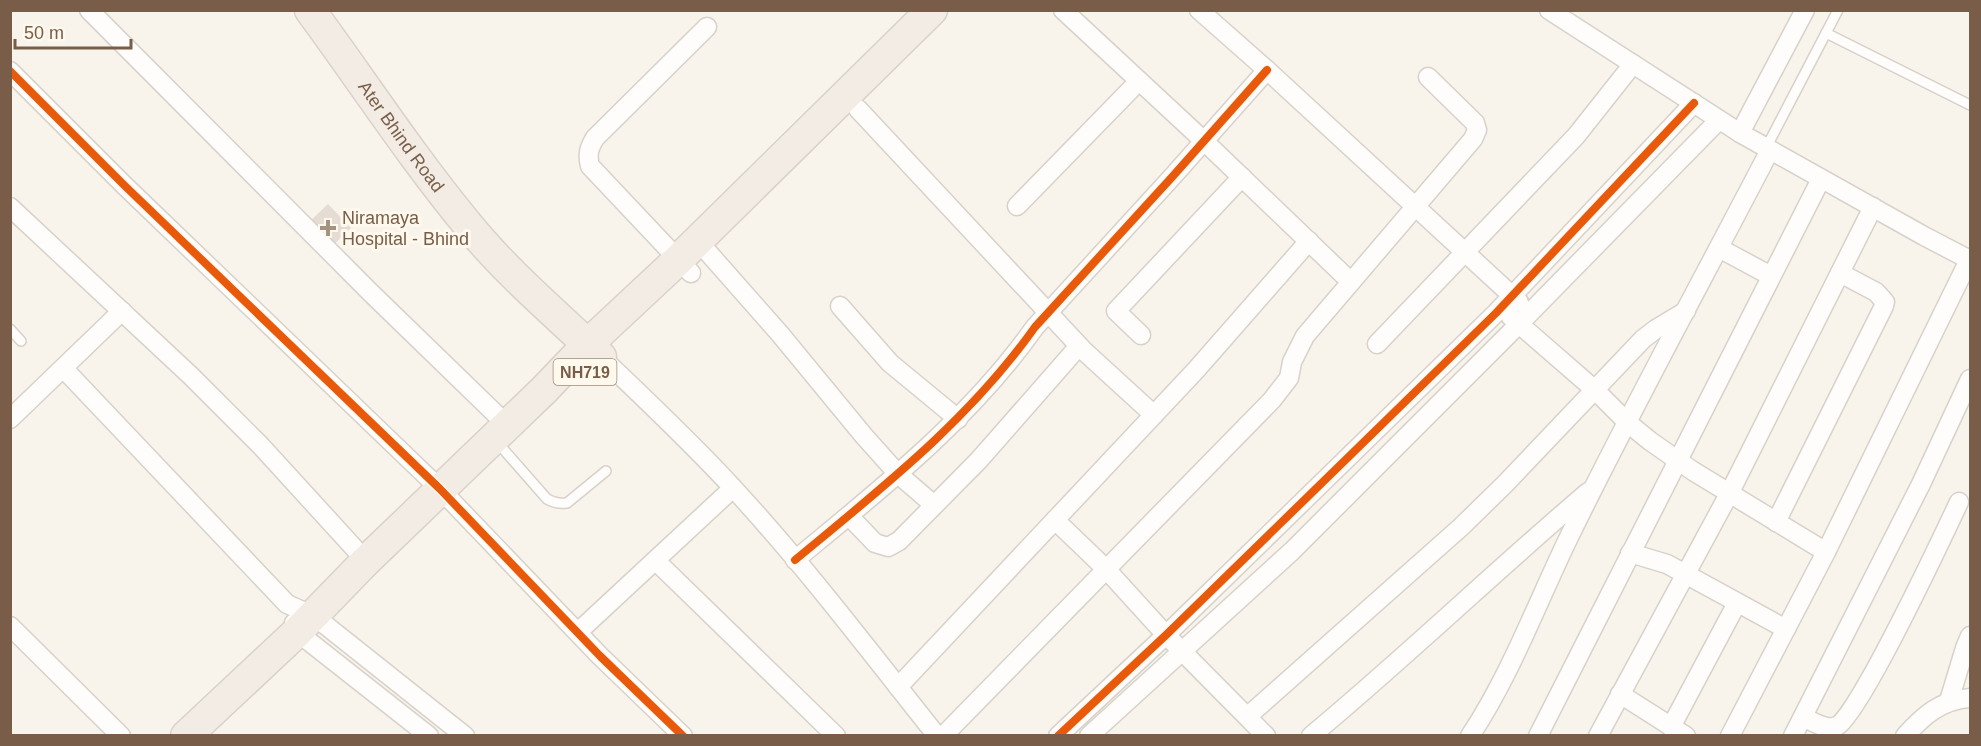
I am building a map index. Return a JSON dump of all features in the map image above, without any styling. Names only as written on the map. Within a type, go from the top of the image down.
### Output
[{"type":"highway","name":"Ater Bhind Road","points":[[310,10],[385,117],[469,227],[510,270],[595,351]]},
{"type":"highway","name":"NH719","points":[[694,257],[932,10]]},
{"type":"highway","name":"NH719","points":[[186,735],[308,625],[446,495],[502,437],[694,257],[858,110],[955,10]]},
{"type":"highway","name":"NH719","points":[[216,735],[308,625],[366,561],[446,495]]},
{"type":"street","points":[[89,10],[371,293],[502,437]]},
{"type":"street","points":[[1063,10],[1352,282]]},
{"type":"street","points":[[1199,10],[1466,252],[1507,302],[1628,423],[1677,460],[1826,552]]},
{"type":"street","points":[[1549,10],[1740,133],[1970,259],[1826,552],[1730,735]]},
{"type":"street","points":[[1740,133],[1805,10]]},
{"type":"street","points":[[706,27],[595,138],[589,148],[590,166],[780,334],[898,474],[934,505]]},
{"type":"street","points":[[1377,344],[1575,136],[1633,64]]},
{"type":"street","points":[[795,560],[898,474],[958,419],[1016,355],[1035,327],[1267,70]]},
{"type":"street","points":[[10,71],[142,202],[446,495],[578,632],[682,735]]},
{"type":"street","points":[[943,735],[1282,389],[1289,378],[1292,362],[1305,336],[1473,140],[1477,130],[1475,123],[1428,77]]},
{"type":"street","points":[[1017,206],[1139,81]]},
{"type":"street","points":[[1058,735],[1166,635],[1507,302],[1694,104]]},
{"type":"street","points":[[858,110],[1079,346],[1155,415]]},
{"type":"street","points":[[1089,735],[1292,551],[1719,120]]},
{"type":"street","points":[[1470,735],[1504,677],[1569,537],[1768,149]]},
{"type":"street","points":[[1141,335],[1116,311],[1242,177]]},
{"type":"street","points":[[1538,735],[1821,179]]},
{"type":"street","points":[[10,207],[191,376],[261,447],[366,561]]},
{"type":"street","points":[[1598,735],[1730,494],[1873,207]]},
{"type":"street","points":[[898,687],[1155,415],[1309,241]]},
{"type":"street","points":[[1719,248],[1772,276]]},
{"type":"street","points":[[1776,522],[1885,304],[1876,292],[1840,273]]},
{"type":"street","points":[[840,306],[890,363],[958,419]]},
{"type":"street","points":[[10,419],[122,311]]},
{"type":"street","points":[[1248,716],[1461,527],[1506,484],[1649,334],[1686,311]]},
{"type":"street","points":[[849,516],[875,543],[888,547],[899,541],[979,460],[1079,346]]},
{"type":"street","points":[[595,351],[733,488],[795,560],[937,735]]},
{"type":"street","points":[[64,369],[308,625],[429,735]]},
{"type":"street","points":[[1793,735],[1921,484],[1971,379]]},
{"type":"street","points":[[1311,735],[1421,642],[1523,548],[1596,485]]},
{"type":"street","points":[[578,632],[733,488]]},
{"type":"street","points":[[1803,717],[1825,727],[1834,728],[1846,719],[1885,652],[1959,502]]},
{"type":"street","points":[[1055,520],[1106,569],[1166,635],[1266,735]]},
{"type":"street","points":[[1630,553],[1667,564],[1786,629]]},
{"type":"street","points":[[656,561],[836,735]]},
{"type":"street","points":[[1620,694],[1679,731],[1737,603]]},
{"type":"street","points":[[308,625],[465,735]]},
{"type":"street","points":[[10,626],[122,735]]},
{"type":"street","points":[[1949,701],[1965,648],[1971,636]]},
{"type":"street","points":[[1905,735],[1927,714],[1949,701],[1971,698]]},
{"type":"lane","points":[[1768,149],[1838,10]]},
{"type":"lane","points":[[1826,33],[1971,105]]},
{"type":"lane","points":[[10,329],[21,341]]},
{"type":"lane","points":[[502,437],[547,499],[561,504],[567,503],[606,471]]},
{"type":"building","points":[[328,204],[351,228],[330,248],[307,224]]},
{"type":"cycle path","points":[[795,560],[892,479],[982,392],[1035,327],[1267,70]]},
{"type":"cycle path","points":[[10,71],[125,186],[440,489],[600,656],[683,736]]},
{"type":"cycle path","points":[[1058,736],[1166,635],[1496,313],[1694,103]]},
{"type":"place","name":"Niramaya Hospital - Bhind","points":[[328,228]]}]
